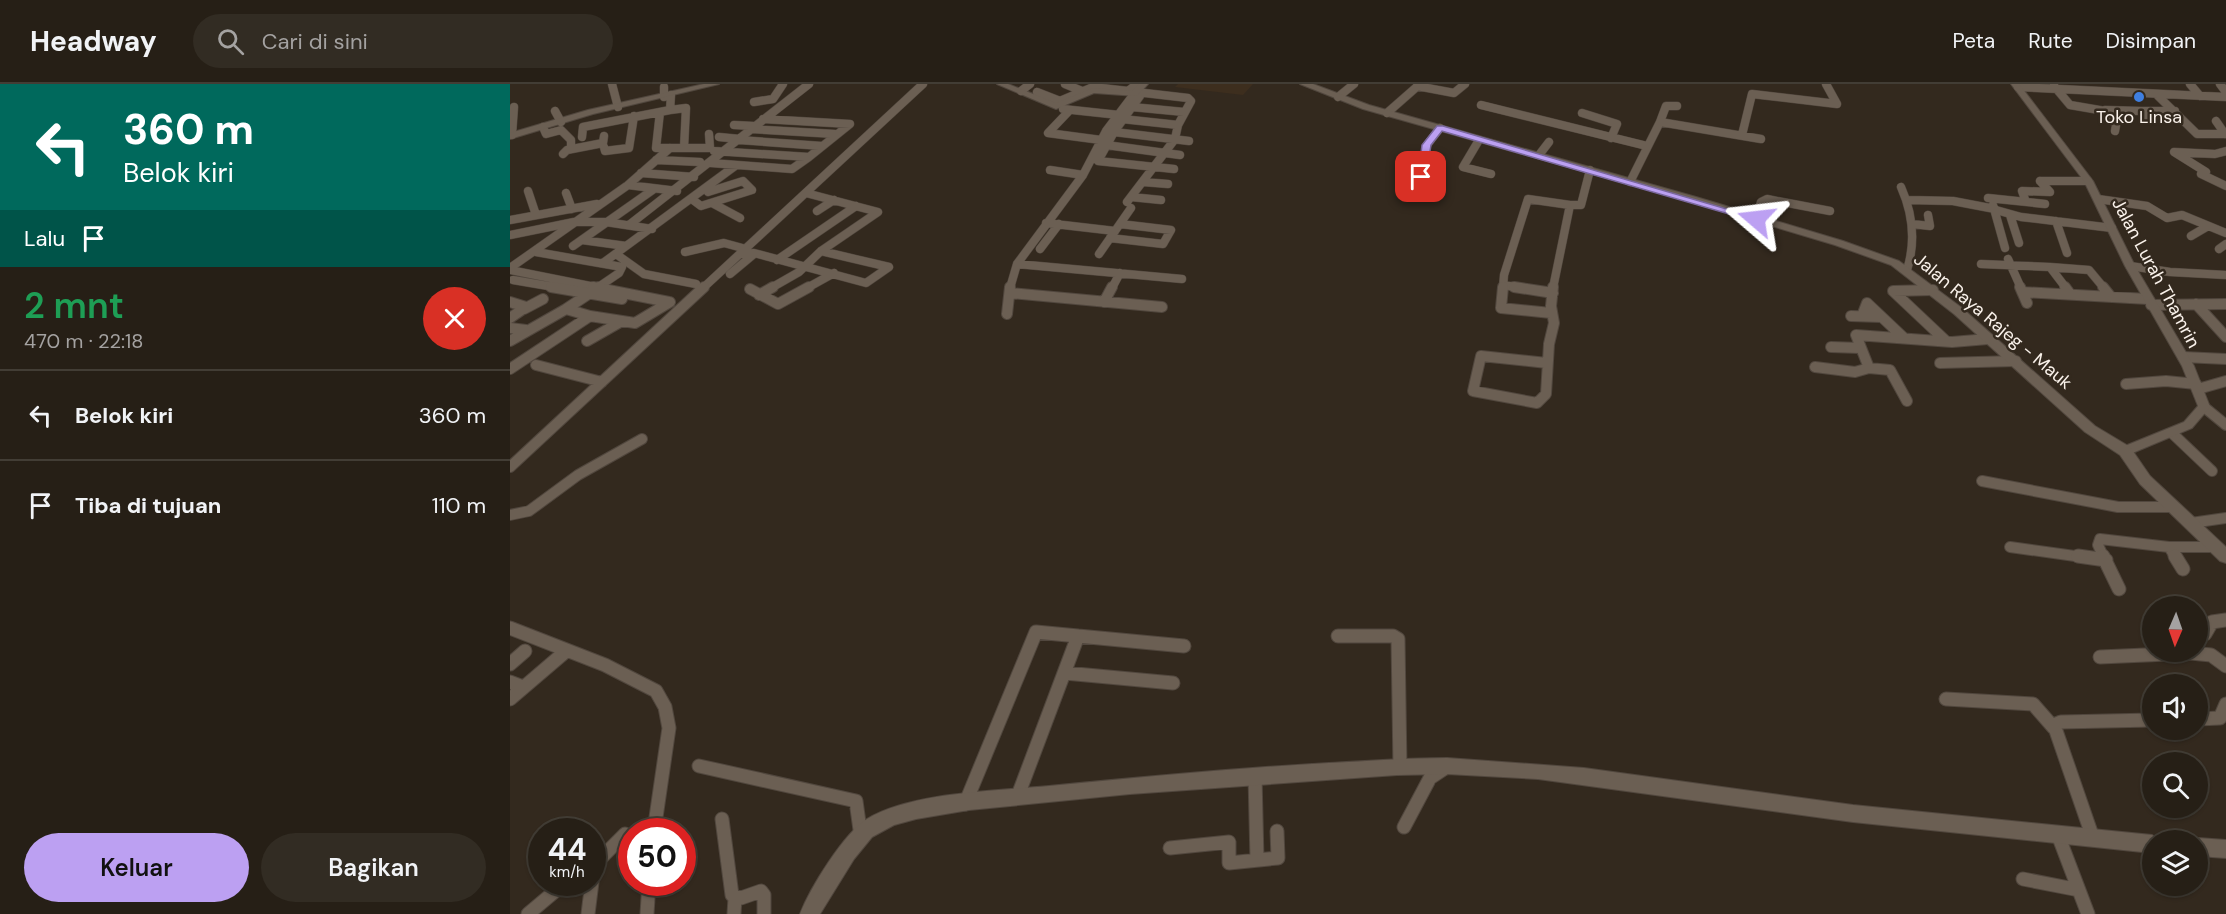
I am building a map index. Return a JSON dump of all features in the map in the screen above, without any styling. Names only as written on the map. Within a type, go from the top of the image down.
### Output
[{"type":"main road","name":"Jalan Raya Rajeg - Mauk","points":[[1305,84],[1387,113],[1539,155],[1867,252],[1907,270],[2016,361],[2090,429],[2125,451],[2145,480],[2226,557]]},
{"type":"street","points":[[618,107],[613,85],[622,84]]},
{"type":"street","points":[[514,107],[511,136],[666,93],[716,84]]},
{"type":"street","points":[[754,102],[773,99],[783,84]]},
{"type":"street","points":[[629,225],[711,164],[763,119],[809,84]]},
{"type":"street","points":[[513,461],[689,301],[747,252],[806,193],[923,84]]},
{"type":"street","points":[[1001,84],[1025,86],[1056,106],[1069,111],[1178,125]]},
{"type":"street","points":[[1065,84],[1082,92]]},
{"type":"street","points":[[1007,314],[1011,277],[1017,264],[1083,175],[1136,90],[1144,84]]},
{"type":"street","points":[[1338,97],[1354,84]]},
{"type":"street","points":[[1387,113],[1419,85],[1454,93],[1465,84]]},
{"type":"street","points":[[1742,135],[1752,94],[1837,104],[1826,84]]},
{"type":"street","points":[[2120,84],[2128,93]]},
{"type":"street","points":[[2190,84],[2200,96]]},
{"type":"street","points":[[2220,84],[2226,91]]},
{"type":"street","points":[[1037,92],[1060,101],[1093,87],[1104,85],[1128,91],[1136,90]]},
{"type":"street","points":[[2016,85],[2157,95],[2226,97]]},
{"type":"street","name":"Jalan Lurah Thamrin","points":[[2016,85],[2088,181],[2130,266],[2183,357],[2204,407]]},
{"type":"street","points":[[2162,86],[2170,95]]},
{"type":"street","points":[[2055,87],[2070,105],[2105,111],[2175,111]]},
{"type":"street","points":[[1056,106],[1093,90],[1136,90],[1190,98],[1178,125],[1175,139],[1143,182],[1099,254]]},
{"type":"street","points":[[1136,90],[1140,96],[1120,117],[1114,132],[1103,142],[1098,161],[1174,169]]},
{"type":"street","points":[[666,93],[670,110]]},
{"type":"street","points":[[2157,95],[2197,134],[2226,134]]},
{"type":"street","points":[[1481,105],[1647,146]]},
{"type":"street","points":[[1630,182],[1666,106],[1677,106]]},
{"type":"street","points":[[1132,107],[1184,112]]},
{"type":"street","points":[[582,137],[583,127],[686,108],[684,148]]},
{"type":"street","points":[[555,111],[561,122]]},
{"type":"street","points":[[660,111],[656,148],[708,149],[710,148],[709,134]]},
{"type":"street","points":[[1069,111],[1048,133],[1180,155]]},
{"type":"street","points":[[2105,111],[2116,125],[2115,131]]},
{"type":"street","points":[[2141,111],[2151,120]]},
{"type":"street","points":[[1582,113],[1617,124],[1611,138]]},
{"type":"street","points":[[604,147],[605,152],[628,148],[634,116]]},
{"type":"street","points":[[734,125],[840,134],[850,124],[763,119]]},
{"type":"street","points":[[2216,121],[2226,134]]},
{"type":"street","points":[[563,154],[571,149],[603,143],[608,122]]},
{"type":"street","points":[[1660,122],[1761,138]]},
{"type":"street","points":[[543,127],[546,134],[561,130],[571,140],[571,149]]},
{"type":"street","points":[[1421,177],[1427,145],[1440,128]]},
{"type":"street","points":[[1114,132],[1189,141]]},
{"type":"street","points":[[711,164],[794,169],[835,134]]},
{"type":"street","points":[[2210,134],[2226,150]]},
{"type":"street","points":[[719,137],[822,146]]},
{"type":"street","points":[[1479,140],[1463,167],[1491,174]]},
{"type":"street","points":[[1539,155],[1549,142]]},
{"type":"street","points":[[510,269],[628,185],[670,148]]},
{"type":"street","points":[[2226,150],[2218,151],[2218,154],[2174,152],[2206,172],[2201,174],[2226,186]]},
{"type":"street","points":[[714,151],[809,157]]},
{"type":"street","points":[[656,160],[700,162]]},
{"type":"street","points":[[694,200],[735,165]]},
{"type":"street","points":[[1050,170],[1083,175]]},
{"type":"street","points":[[1551,313],[1501,308],[1503,285],[1518,222],[1528,199],[1581,205],[1590,170]]},
{"type":"street","points":[[641,173],[694,177]]},
{"type":"street","points":[[2026,202],[2022,191],[2050,192],[2040,181],[2054,179],[2088,181]]},
{"type":"street","points":[[603,263],[704,193],[745,181],[752,190],[701,206],[694,200]]},
{"type":"street","points":[[1143,182],[1168,184]]},
{"type":"street","points":[[628,185],[676,191]]},
{"type":"street","points":[[1901,187],[1908,200],[1912,224],[1913,251],[1907,270]]},
{"type":"street","points":[[573,246],[654,189]]},
{"type":"street","points":[[528,191],[536,215]]},
{"type":"street","points":[[603,191],[603,202]]},
{"type":"street","points":[[566,193],[572,209]]},
{"type":"street","points":[[759,295],[805,267],[821,251],[878,212],[834,197],[806,193]]},
{"type":"street","points":[[742,194],[752,200]]},
{"type":"street","points":[[817,212],[834,197]]},
{"type":"street","points":[[2005,248],[1997,226],[1995,209],[1988,198],[2045,204]]},
{"type":"street","points":[[1756,219],[1761,202],[1770,199],[1830,211]]},
{"type":"street","points":[[2098,199],[2144,205],[2164,218],[2182,215],[2226,233]]},
{"type":"street","points":[[1130,202],[1161,200]]},
{"type":"street","points":[[1908,200],[1953,201],[1995,209],[2010,215],[2112,228]]},
{"type":"street","points":[[510,220],[603,202]]},
{"type":"street","points":[[712,203],[740,218]]},
{"type":"street","points":[[1547,363],[1481,356],[1473,392],[1537,403],[1546,394],[1547,363],[1554,323],[1551,313],[1553,293],[1570,205]]},
{"type":"street","points":[[777,260],[856,206]]},
{"type":"street","points":[[1912,224],[1930,226],[1928,215]]},
{"type":"street","points":[[2010,215],[2019,243]]},
{"type":"street","points":[[2056,221],[2067,252]]},
{"type":"street","points":[[510,235],[574,222],[606,222],[652,229]]},
{"type":"street","points":[[1046,223],[1115,231],[1171,230],[1162,244],[1115,231]]},
{"type":"street","points":[[1040,249],[1059,224]]},
{"type":"street","points":[[2191,236],[2208,226]]},
{"type":"street","points":[[582,240],[627,246]]},
{"type":"street","points":[[685,252],[714,243],[741,245],[747,252],[868,283],[889,267],[821,251]]},
{"type":"street","points":[[536,252],[622,267],[621,271]]},
{"type":"street","points":[[730,274],[747,252]]},
{"type":"street","points":[[616,254],[650,275],[696,284]]},
{"type":"street","points":[[2009,262],[2027,303]]},
{"type":"street","points":[[1981,264],[2009,262],[2088,270],[2111,297]]},
{"type":"street","points":[[1017,264],[1182,279]]},
{"type":"street","points":[[2130,266],[2170,272],[2226,275]]},
{"type":"street","points":[[510,341],[566,309],[621,271],[634,267]]},
{"type":"street","points":[[2050,267],[2070,294]]},
{"type":"street","points":[[510,269],[669,302],[689,301]]},
{"type":"street","points":[[511,281],[524,272]]},
{"type":"street","points":[[750,289],[778,304],[834,273]]},
{"type":"street","points":[[1104,302],[1120,273]]},
{"type":"street","points":[[511,281],[660,307]]},
{"type":"street","points":[[1503,285],[1553,293]]},
{"type":"street","points":[[1933,290],[1900,289],[1893,291],[1946,341]]},
{"type":"street","points":[[2022,292],[2111,297],[2150,302],[2226,304]]},
{"type":"street","points":[[1010,293],[1162,307]]},
{"type":"street","points":[[510,318],[543,299]]},
{"type":"street","points":[[510,302],[526,305],[525,309]]},
{"type":"street","points":[[566,309],[590,316],[638,322],[669,302]]},
{"type":"street","points":[[1851,316],[1862,316],[1867,303],[1904,338]]},
{"type":"street","points":[[2196,304],[2226,337]]},
{"type":"street","points":[[510,369],[590,316]]},
{"type":"street","points":[[587,340],[622,321]]},
{"type":"street","points":[[510,328],[526,330]]},
{"type":"street","points":[[1869,368],[1856,335],[1946,341],[1988,339]]},
{"type":"street","points":[[1831,347],[1860,348]]},
{"type":"street","points":[[510,357],[522,360]]},
{"type":"street","points":[[2183,357],[2226,359]]},
{"type":"street","points":[[1940,363],[2016,361]]},
{"type":"street","points":[[536,365],[602,382]]},
{"type":"street","points":[[1815,368],[1855,372],[1869,368],[1891,371],[1907,401]]},
{"type":"street","points":[[2126,384],[2157,381],[2197,386],[2226,381]]},
{"type":"street","points":[[2125,451],[2194,422],[2204,407],[2226,425]]},
{"type":"street","points":[[2172,433],[2212,471]]},
{"type":"street","points":[[510,515],[519,515],[529,511],[578,475],[642,439]]},
{"type":"street","points":[[1982,481],[2118,507],[2174,507]]},
{"type":"street","points":[[2191,523],[2226,518]]},
{"type":"street","points":[[2119,589],[2098,545],[2100,539],[2169,547],[2216,547]]},
{"type":"street","points":[[2010,547],[2106,560]]},
{"type":"street","points":[[2169,547],[2183,569]]},
{"type":"street","points":[[2208,629],[2212,622],[2226,620]]},
{"type":"street","points":[[510,628],[637,680],[656,691],[665,707],[669,728],[656,818]]},
{"type":"street","points":[[965,805],[1036,632],[1184,646]]},
{"type":"street","points":[[1017,798],[1078,636]]},
{"type":"street","points":[[1338,636],[1393,636],[1398,639],[1400,768]]},
{"type":"street","points":[[510,664],[525,651]]},
{"type":"street","points":[[510,699],[565,652]]},
{"type":"street","points":[[2100,657],[2191,653],[2211,655],[2226,666]]},
{"type":"street","points":[[1065,673],[1173,683]]},
{"type":"street","points":[[510,682],[523,687]]},
{"type":"street","points":[[1946,699],[2033,704],[2054,728],[2093,838]]},
{"type":"street","points":[[2208,719],[2220,718],[2226,704]]},
{"type":"street","points":[[2054,728],[2055,724],[2061,722],[2142,720]]},
{"type":"street","points":[[699,766],[856,801],[861,837]]},
{"type":"street","points":[[1404,827],[1412,816],[1430,778],[1448,766]]},
{"type":"street","points":[[809,914],[861,837],[874,825],[886,820],[965,805],[1168,781],[1400,768],[1448,766],[1586,776],[1810,808],[2142,843]]},
{"type":"street","points":[[1255,776],[1257,860]]},
{"type":"street","points":[[722,819],[731,892],[735,898],[734,914]]},
{"type":"street","points":[[1170,848],[1228,842],[1229,863],[1278,858],[1277,831]]},
{"type":"street","points":[[2058,835],[2088,914]]},
{"type":"street","points":[[606,853],[618,841]]},
{"type":"street","points":[[2208,848],[2226,849]]},
{"type":"street","points":[[2023,879],[2079,890]]},
{"type":"street","points":[[735,898],[746,897],[761,891],[764,895],[764,914]]},
{"type":"street","points":[[528,914],[549,896]]},
{"type":"street","points":[[588,914],[590,896]]},
{"type":"street","points":[[647,914],[648,896]]},
{"type":"shaded area","points":[[1178,84],[1253,84],[1243,95],[1175,87]]},
{"type":"place","name":"Toko Linsa","points":[[2139,97]]},
{"type":"route","points":[[1421,177],[1427,145],[1440,128],[1572,164],[1756,219]]}]
